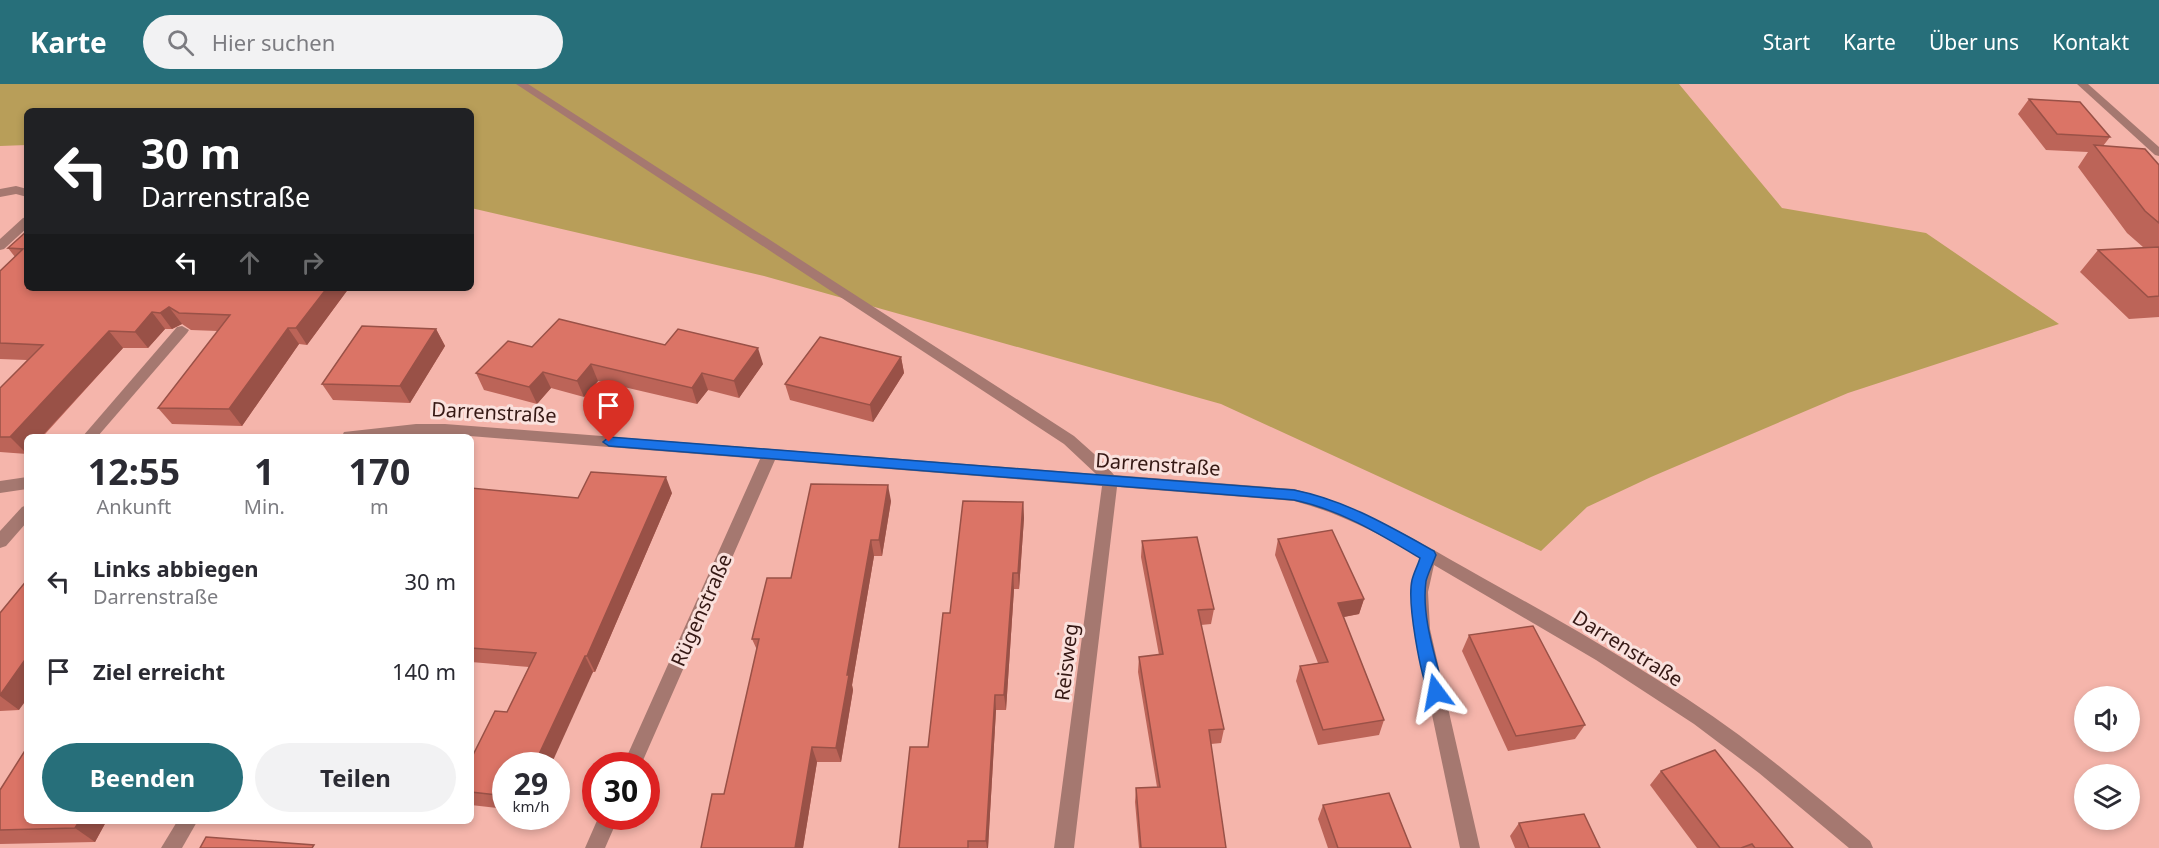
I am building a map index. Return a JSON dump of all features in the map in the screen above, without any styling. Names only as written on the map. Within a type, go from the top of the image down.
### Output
[{"type":"street","points":[[521,84],[1059,434],[1084,453],[1110,481]]},
{"type":"street","points":[[2082,84],[2159,153]]},
{"type":"street","points":[[0,193],[22,192]]},
{"type":"street","points":[[0,246],[24,224]]},
{"type":"street","points":[[92,434],[182,330]]},
{"type":"street","name":"Darrenstraße","points":[[368,434],[416,429],[458,434]]},
{"type":"street","name":"Darrenstraße","points":[[474,435],[770,454],[1294,495],[1316,500],[1362,517],[1570,636],[1681,706],[1732,741],[1863,848]]},
{"type":"street","name":"Rügenstraße","points":[[638,752],[770,454]]},
{"type":"street","name":"Reisweg","points":[[1064,848],[1110,481]]},
{"type":"street","points":[[0,487],[24,483]]},
{"type":"street","points":[[0,542],[24,514]]},
{"type":"street","points":[[1429,555],[1419,581],[1418,600],[1422,629],[1470,848]]},
{"type":"street","points":[[171,848],[186,824]]},
{"type":"street","points":[[595,848],[603,830]]},
{"type":"shaded area","points":[[0,84],[1679,84],[1782,208],[1926,233],[2059,324],[1848,393],[1651,477],[1587,507],[1541,551],[1221,404],[764,276],[474,209],[474,108],[24,108],[24,145],[0,146]]},
{"type":"building","points":[[2029,99],[2080,102],[2110,137],[2057,134]]},
{"type":"building","points":[[2094,145],[2145,149],[2159,165],[2159,223],[2145,211]]},
{"type":"building","points":[[24,234],[24,291],[325,291],[296,328],[288,328],[229,409],[158,408],[230,315],[179,313],[169,307],[160,313],[152,312],[135,332],[109,331],[10,437],[0,437],[0,388],[43,345],[0,343],[0,271],[23,249],[8,248]]},
{"type":"building","points":[[2159,247],[2159,296],[2148,297],[2098,250]]},
{"type":"building","points":[[559,319],[665,345],[678,329],[758,348],[734,381],[702,373],[692,388],[591,364],[577,381],[543,372],[529,387],[476,373],[508,341],[532,347]]},
{"type":"building","points":[[362,326],[436,329],[400,386],[322,384]]},
{"type":"building","points":[[820,337],[901,357],[870,405],[785,384]]},
{"type":"building","points":[[591,472],[666,477],[587,656],[540,752],[492,752],[492,794],[474,792],[474,753],[495,711],[507,712],[536,653],[474,648],[474,488],[578,498]]},
{"type":"building","points":[[811,484],[888,485],[879,540],[871,540],[836,748],[812,747],[795,848],[701,848],[712,794],[724,794],[759,639],[752,639],[767,578],[791,578]]},
{"type":"building","points":[[963,501],[1023,502],[1018,573],[1013,573],[1004,695],[995,695],[986,841],[968,841],[968,848],[899,848],[910,747],[928,747],[943,613],[950,613]]},
{"type":"building","points":[[1332,530],[1364,599],[1338,603],[1384,720],[1323,730],[1300,666],[1328,662],[1278,539]]},
{"type":"building","points":[[1197,537],[1214,609],[1198,610],[1224,729],[1209,730],[1226,848],[1141,848],[1136,788],[1160,787],[1139,657],[1163,654],[1142,541]]},
{"type":"building","points":[[24,584],[24,661],[0,695],[0,613]]},
{"type":"building","points":[[1533,626],[1585,725],[1516,736],[1469,635]]},
{"type":"building","points":[[1715,750],[1793,848],[1755,848],[1752,844],[1741,848],[1720,848],[1661,771]]},
{"type":"building","points":[[24,752],[24,824],[78,824],[75,828],[0,830],[0,790]]},
{"type":"building","points":[[1389,793],[1411,848],[1338,848],[1323,805]]},
{"type":"building","points":[[1584,814],[1600,848],[1529,848],[1519,823]]},
{"type":"building","points":[[206,837],[314,845],[312,848],[200,848]]},
{"type":"route","points":[[609,442],[1294,495],[1316,500],[1362,517],[1429,555],[1419,581],[1418,600],[1436,692]]}]
